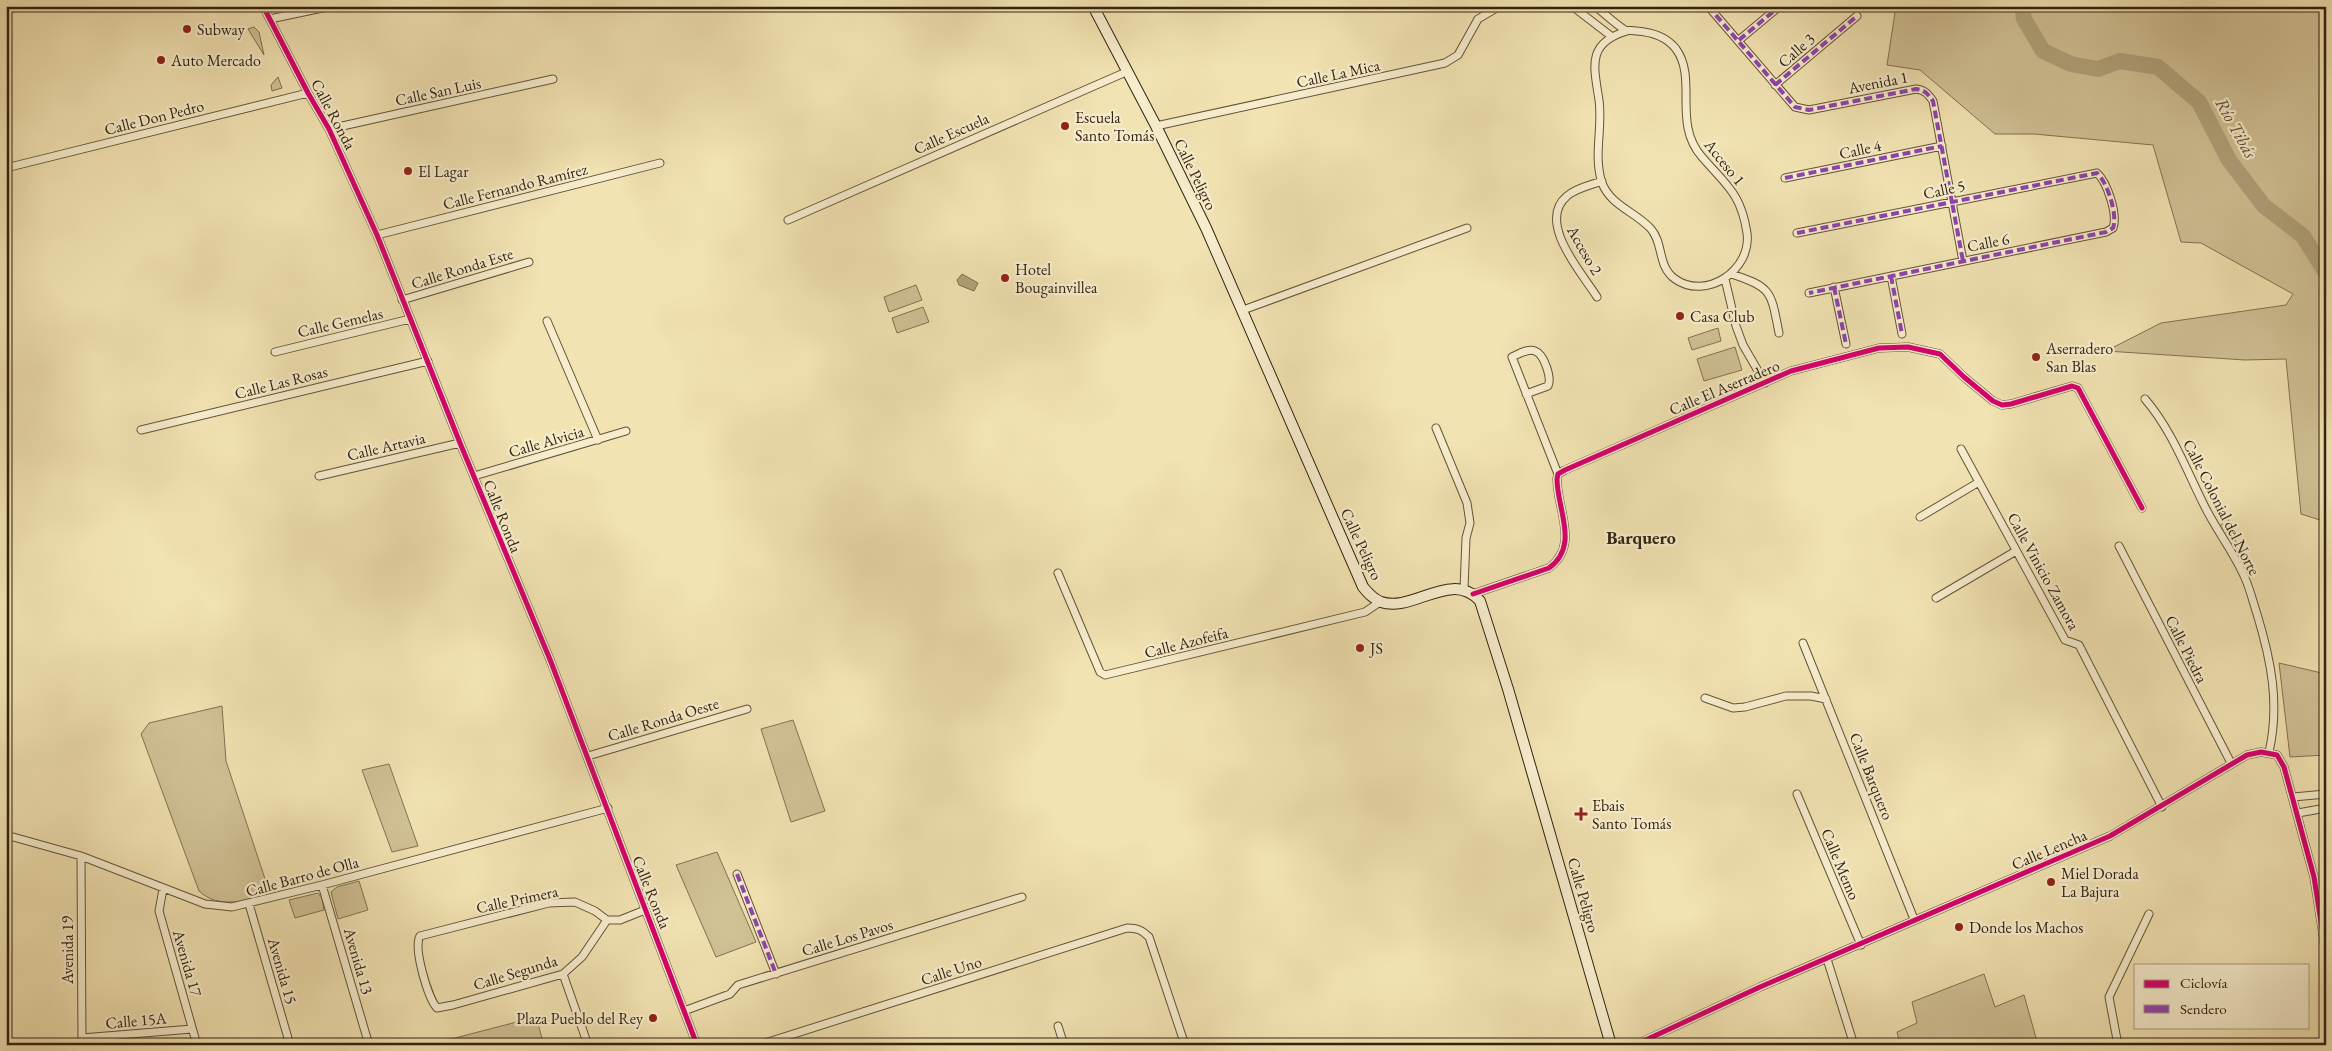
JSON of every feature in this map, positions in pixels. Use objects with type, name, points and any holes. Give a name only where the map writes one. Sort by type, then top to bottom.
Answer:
[{"type":"main road","name":"Calle Peligro","points":[[1093,6],[1156,126],[1206,228],[1357,574],[1368,592],[1380,602],[1400,602],[1442,590],[1469,592],[1480,600],[1489,624],[1611,1045]]},
{"type":"street","name":"Calle Ronda","points":[[263,6],[308,94],[329,129],[376,235],[460,443],[552,662],[697,1045]]},
{"type":"street","points":[[270,18],[332,6]]},
{"type":"street","name":"Calle La Mica","points":[[1156,126],[1445,63],[1458,54],[1478,19],[1500,6]]},
{"type":"street","points":[[1572,6],[1611,36]]},
{"type":"street","points":[[1596,6],[1626,31]]},
{"type":"street","name":"Avenida 1","points":[[1708,6],[1739,40],[1794,107],[1809,110],[1916,89],[1924,90],[1933,101],[1963,261]]},
{"type":"street","points":[[1739,40],[1780,6]]},
{"type":"street","name":"Calle 3","points":[[1776,85],[1857,16]]},
{"type":"street","name":"Acceso 1","points":[[1626,31],[1647,31],[1659,35],[1676,49],[1682,60],[1685,75],[1685,116],[1691,140],[1699,154],[1729,185],[1742,213],[1747,234],[1744,257],[1725,279],[1716,283],[1696,286],[1684,284],[1675,279],[1662,264],[1654,234],[1643,222],[1617,203],[1608,193],[1602,181],[1597,164],[1600,106],[1594,69],[1600,47],[1611,36],[1626,31]]},
{"type":"street","name":"Calle Escuela","points":[[788,220],[1126,72]]},
{"type":"street","name":"Calle San Luis","points":[[329,129],[553,79]]},
{"type":"street","name":"Calle Don Pedro","points":[[6,168],[308,94]]},
{"type":"street","name":"Calle 4","points":[[1785,178],[1942,146]]},
{"type":"street","name":"Calle Fernando Ramírez","points":[[376,235],[660,163]]},
{"type":"street","name":"Calle 5","points":[[1797,234],[2097,173]]},
{"type":"street","name":"Calle 6","points":[[1809,293],[2110,230],[2114,224],[2111,203],[2106,184],[2097,173]]},
{"type":"street","name":"Acceso 2","points":[[1597,297],[1561,240],[1556,225],[1556,216],[1558,208],[1567,195],[1602,181]]},
{"type":"street","points":[[1242,310],[1467,228]]},
{"type":"street","name":"Calle Ronda Este","points":[[402,300],[529,262]]},
{"type":"street","points":[[1731,274],[1762,285],[1768,291],[1772,298],[1779,333]]},
{"type":"street","points":[[1891,276],[1902,334]]},
{"type":"street","points":[[1725,279],[1736,326],[1743,345],[1764,383]]},
{"type":"street","points":[[1834,288],[1846,344]]},
{"type":"street","name":"Calle Gemelas","points":[[275,352],[410,319]]},
{"type":"street","points":[[546,321],[598,440]]},
{"type":"street","name":"Calle El Aserradero","points":[[1558,474],[1791,371],[1879,348],[1908,348],[1940,354],[1992,401],[2002,405],[2012,404],[2075,386],[2081,390],[2142,508]]},
{"type":"street","points":[[1436,428],[1467,503],[1470,523],[1466,538],[1469,592],[1549,568],[1558,561],[1566,540],[1564,514],[1557,486],[1558,474],[1526,394],[1512,357],[1532,350],[1538,352],[1542,357],[1550,383],[1548,386],[1526,394]]},
{"type":"street","name":"Calle Las Rosas","points":[[141,430],[428,361]]},
{"type":"street","name":"Calle Colonial del Norte","points":[[2145,399],[2155,410],[2208,513],[2245,577],[2264,638],[2272,676],[2275,699],[2274,728],[2269,752]]},
{"type":"street","name":"Calle Alvicia","points":[[474,476],[626,430]]},
{"type":"street","name":"Calle Artavia","points":[[319,476],[460,443]]},
{"type":"street","name":"Calle Vinicio Zamora","points":[[1960,449],[2064,640],[2079,645],[2162,807]]},
{"type":"street","points":[[1920,517],[1978,482]]},
{"type":"street","name":"Calle Piedra","points":[[2119,546],[2230,764]]},
{"type":"street","points":[[1936,598],[2016,551]]},
{"type":"street","name":"Calle Azofeifa","points":[[1058,573],[1100,672],[1105,675],[1365,612],[1380,602]]},
{"type":"street","name":"Calle Barquero","points":[[1804,643],[1914,919]]},
{"type":"street","points":[[1705,698],[1733,708],[1745,707],[1770,699],[1792,695],[1826,699]]},
{"type":"street","name":"Calle Ronda Oeste","points":[[588,756],[747,709]]},
{"type":"street","points":[[2269,752],[2277,755],[2284,767],[2298,813],[2314,877],[2326,954]]},
{"type":"street","name":"Calle Lencha","points":[[1635,1045],[1760,987],[1861,945],[1914,919],[2110,836],[2162,807],[2247,755],[2269,752]]},
{"type":"street","name":"Calle Memo","points":[[1797,794],[1861,945]]},
{"type":"street","points":[[2293,797],[2326,794]]},
{"type":"street","name":"Calle Barro de Olla","points":[[6,835],[80,856],[212,906],[232,907],[322,885],[608,808]]},
{"type":"street","points":[[2298,813],[2326,808]]},
{"type":"street","name":"Avenida 19","points":[[80,856],[82,1041]]},
{"type":"street","points":[[737,874],[776,974]]},
{"type":"street","name":"Avenida 13","points":[[322,885],[370,1045]]},
{"type":"street","name":"Avenida 17","points":[[163,889],[159,911],[197,1045]]},
{"type":"street","name":"Calle Los Pavos","points":[[684,1011],[730,994],[738,985],[1022,897]]},
{"type":"street","name":"Calle Primera","points":[[437,1008],[430,1000],[417,946],[420,936],[549,903],[575,902],[595,911],[607,920]]},
{"type":"street","name":"Avenida 15","points":[[249,904],[290,1045]]},
{"type":"street","points":[[607,920],[620,920],[646,910]]},
{"type":"street","points":[[2118,1045],[2109,997],[2149,914]]},
{"type":"street","name":"Calle Segunda","points":[[437,1008],[563,974],[582,957],[607,920]]},
{"type":"street","name":"Calle Uno","points":[[760,1045],[1127,928],[1144,931],[1149,937],[1185,1045]]},
{"type":"street","points":[[1827,958],[1854,1045]]},
{"type":"street","points":[[563,974],[588,1045]]},
{"type":"street","points":[[1058,1026],[1064,1045]]},
{"type":"street","name":"Calle 15A","points":[[82,1041],[192,1029]]},
{"type":"shaded area","points":[[1896,6],[2326,6],[2326,522],[2301,514],[2286,359],[2245,360],[2106,351],[2161,323],[2286,305],[2293,294],[2201,243],[2181,242],[2153,145],[2034,134],[1995,134],[1920,70],[1887,65]]},
{"type":"shaded area","points":[[254,27],[259,32],[264,55],[248,29]]},
{"type":"shaded area","points":[[278,77],[282,88],[272,91],[271,85]]},
{"type":"shaded area","points":[[962,274],[978,283],[974,291],[959,285],[957,280]]},
{"type":"shaded area","points":[[916,285],[922,300],[889,312],[884,297]]},
{"type":"shaded area","points":[[923,307],[929,322],[897,333],[892,318]]},
{"type":"shaded area","points":[[1718,328],[1721,341],[1692,350],[1688,338]]},
{"type":"shaded area","points":[[1735,347],[1742,370],[1704,381],[1697,359]]},
{"type":"shaded area","points":[[2228,518],[2242,561],[2238,562],[2219,527]]},
{"type":"shaded area","points":[[2279,663],[2326,674],[2326,755],[2290,757]]},
{"type":"shaded area","points":[[222,706],[226,761],[270,894],[233,902],[215,900],[199,891],[141,734],[149,723]]},
{"type":"shaded area","points":[[793,720],[825,811],[791,822],[761,729]]},
{"type":"shaded area","points":[[389,764],[418,846],[392,852],[362,770]]},
{"type":"shaded area","points":[[717,852],[756,942],[716,957],[676,865]]},
{"type":"shaded area","points":[[359,881],[368,910],[338,919],[331,892],[337,887]]},
{"type":"shaded area","points":[[318,893],[322,898],[324,910],[295,918],[289,900]]},
{"type":"shaded area","points":[[1984,974],[1995,1007],[2024,995],[2038,1045],[1900,1045],[1897,1032],[1917,1023],[1912,1002]]},
{"type":"shaded area","points":[[536,1017],[544,1045],[428,1045]]},
{"type":"waterway","name":"Río Tibás","points":[[2022,6],[2024,19],[2043,51],[2071,64],[2098,69],[2120,61],[2158,67],[2199,102],[2229,160],[2264,206],[2303,236],[2326,273]]},
{"type":"marked path","points":[[1708,6],[1795,107],[1809,110],[1916,89],[1928,94],[1933,101],[1963,261]]},
{"type":"marked path","points":[[1739,40],[1780,6]]},
{"type":"marked path","points":[[1775,85],[1857,16]]},
{"type":"marked path","points":[[1785,178],[1942,146]]},
{"type":"marked path","points":[[1797,233],[2097,173],[2104,183],[2113,207],[2113,228],[2106,232],[1809,293]]},
{"type":"marked path","points":[[1891,276],[1902,334]]},
{"type":"marked path","points":[[1834,287],[1846,344]]},
{"type":"marked path","points":[[737,874],[776,974]]},
{"type":"cycle path","points":[[263,6],[329,129],[377,235],[460,443],[551,662],[697,1045]]},
{"type":"cycle path","points":[[1473,594],[1549,568],[1558,559],[1563,549],[1565,538],[1565,526],[1558,491],[1558,474],[1791,371],[1879,348],[1908,347],[1940,354],[1993,401],[2002,405],[2072,386],[2078,388],[2142,508]]},
{"type":"cycle path","points":[[1635,1045],[1760,987],[2110,836],[2247,755],[2261,752],[2277,755],[2284,767],[2314,877],[2326,954]]},
{"type":"place","name":"Subway","points":[[187,29]]},
{"type":"place","name":"Auto Mercado","points":[[161,60]]},
{"type":"place","name":"Escuela Santo Tomás","points":[[1065,126]]},
{"type":"place","name":"El Lagar","points":[[408,171]]},
{"type":"place","name":"Hotel Bougainvillea","points":[[1005,278]]},
{"type":"place","name":"Casa Club","points":[[1680,316]]},
{"type":"place","name":"Aserradero San Blas","points":[[2036,357]]},
{"type":"place","name":"JS","points":[[1360,648]]},
{"type":"place","name":"Ebais Santo Tomás","points":[[1581,814]]},
{"type":"place","name":"Miel Dorada La Bajura","points":[[2051,882]]},
{"type":"place","name":"Donde los Machos","points":[[1959,927]]},
{"type":"place","name":"Plaza Pueblo del Rey","points":[[653,1018]]},
{"type":"district","name":"Barquero","points":[[1641,538]]}]
